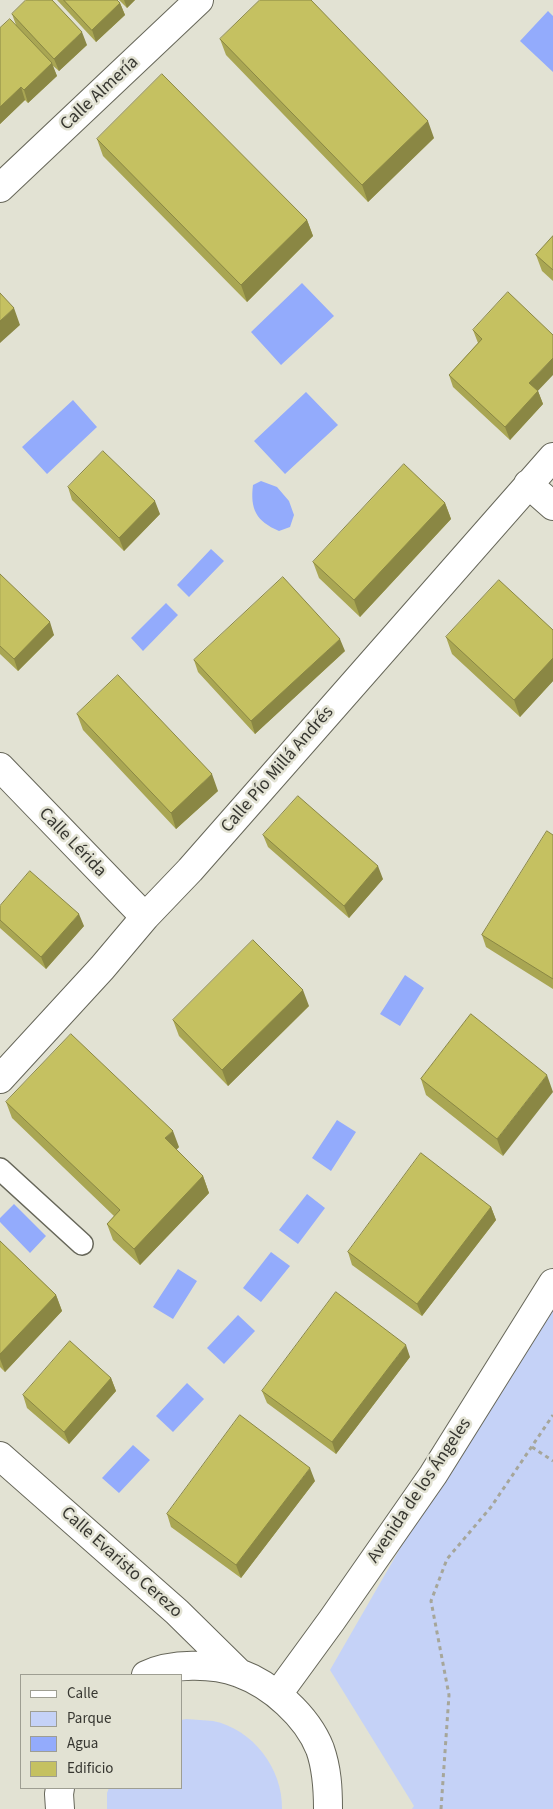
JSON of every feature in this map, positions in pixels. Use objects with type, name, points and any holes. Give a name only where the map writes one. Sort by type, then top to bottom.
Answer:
[{"type":"street","name":"Calle Almería","points":[[0,188],[199,0]]},
{"type":"street","name":"Calle Pío Millá Andrés","points":[[0,1079],[102,968],[145,917],[190,870],[553,457]]},
{"type":"street","points":[[528,484],[553,506]]},
{"type":"street","name":"Calle Lérida","points":[[0,767],[145,917]]},
{"type":"street","name":"Avenida de los Ángeles","points":[[278,1694],[433,1475],[553,1283]]},
{"type":"street","name":"Calle Evaristo Cerezo","points":[[0,1456],[176,1612],[239,1673]]},
{"type":"street","points":[[148,1674],[157,1670],[198,1665],[239,1673],[278,1694],[302,1718],[320,1748],[328,1781],[328,1809]]},
{"type":"street","points":[[328,1781],[347,1809]]},
{"type":"street","points":[[60,1789],[60,1809]]},
{"type":"lane","points":[[0,1169],[82,1244]]},
{"type":"path","points":[[441,1809],[448,1695],[431,1601],[447,1559],[491,1507],[553,1414]]},
{"type":"path","points":[[532,1447],[553,1462]]},
{"type":"green space","points":[[553,1283],[553,1809],[412,1809],[414,1806],[330,1670]]},
{"type":"green space","points":[[182,1720],[213,1721],[227,1725],[241,1732],[253,1742],[271,1766],[281,1794],[282,1809],[107,1809],[109,1789],[182,1789]]},
{"type":"water","points":[[548,11],[553,16],[553,72],[520,41]]},
{"type":"water","points":[[302,283],[334,316],[281,365],[251,332]]},
{"type":"water","points":[[306,392],[338,425],[285,474],[254,441]]},
{"type":"water","points":[[73,400],[97,427],[47,474],[22,447]]},
{"type":"water","points":[[261,481],[277,487],[289,501],[294,515],[290,527],[279,531],[265,523],[256,513],[252,493],[253,485]]},
{"type":"water","points":[[211,549],[224,561],[189,597],[177,585]]},
{"type":"water","points":[[166,603],[178,615],[143,651],[131,638]]},
{"type":"water","points":[[405,975],[424,988],[400,1026],[380,1014]]},
{"type":"water","points":[[337,1120],[356,1132],[331,1171],[312,1158]]},
{"type":"water","points":[[307,1194],[325,1208],[298,1244],[279,1230]]},
{"type":"water","points":[[14,1204],[46,1236],[30,1253],[0,1222],[0,1218]]},
{"type":"water","points":[[271,1252],[290,1266],[261,1302],[243,1288]]},
{"type":"water","points":[[178,1269],[197,1281],[173,1319],[153,1307]]},
{"type":"water","points":[[238,1315],[255,1331],[224,1364],[207,1348]]},
{"type":"water","points":[[187,1383],[204,1399],[173,1432],[156,1416]]},
{"type":"water","points":[[133,1445],[150,1460],[119,1493],[102,1478]]},
{"type":"building","points":[[26,0],[52,0],[82,32],[54,59],[12,14]]},
{"type":"building","points":[[64,0],[117,0],[120,3],[92,30]]},
{"type":"building","points":[[260,0],[311,0],[428,121],[362,185],[220,39]]},
{"type":"building","points":[[10,19],[52,63],[24,90],[21,87],[0,107],[0,28]]},
{"type":"building","points":[[162,74],[307,220],[241,285],[97,139]]},
{"type":"building","points":[[553,236],[553,270],[536,255]]},
{"type":"building","points":[[508,292],[553,335],[553,358],[529,383],[538,391],[505,427],[449,375],[482,339],[473,330]]},
{"type":"building","points":[[0,293],[14,308],[0,321]]},
{"type":"building","points":[[103,451],[155,501],[119,538],[68,487]]},
{"type":"building","points":[[404,464],[445,503],[354,600],[313,562]]},
{"type":"building","points":[[0,574],[50,622],[14,659],[0,646]]},
{"type":"building","points":[[283,577],[340,639],[251,721],[194,660]]},
{"type":"building","points":[[499,580],[553,630],[553,658],[514,700],[446,637]]},
{"type":"building","points":[[118,675],[212,774],[171,813],[77,714]]},
{"type":"building","points":[[298,796],[378,866],[344,906],[263,835]]},
{"type":"building","points":[[547,831],[553,835],[553,979],[482,935]]},
{"type":"building","points":[[30,871],[79,914],[41,957],[0,920],[0,906]]},
{"type":"building","points":[[253,940],[303,990],[222,1070],[173,1020]]},
{"type":"building","points":[[471,1014],[547,1075],[497,1139],[421,1079]]},
{"type":"building","points":[[71,1034],[173,1131],[165,1138],[203,1176],[134,1249],[107,1224],[120,1210],[6,1102]]},
{"type":"building","points":[[421,1153],[491,1207],[417,1304],[348,1252]]},
{"type":"building","points":[[0,1241],[56,1295],[0,1354]]},
{"type":"building","points":[[336,1292],[406,1345],[332,1442],[262,1391]]},
{"type":"building","points":[[70,1341],[111,1378],[64,1432],[23,1395]]},
{"type":"building","points":[[240,1415],[310,1468],[236,1565],[167,1514]]}]
